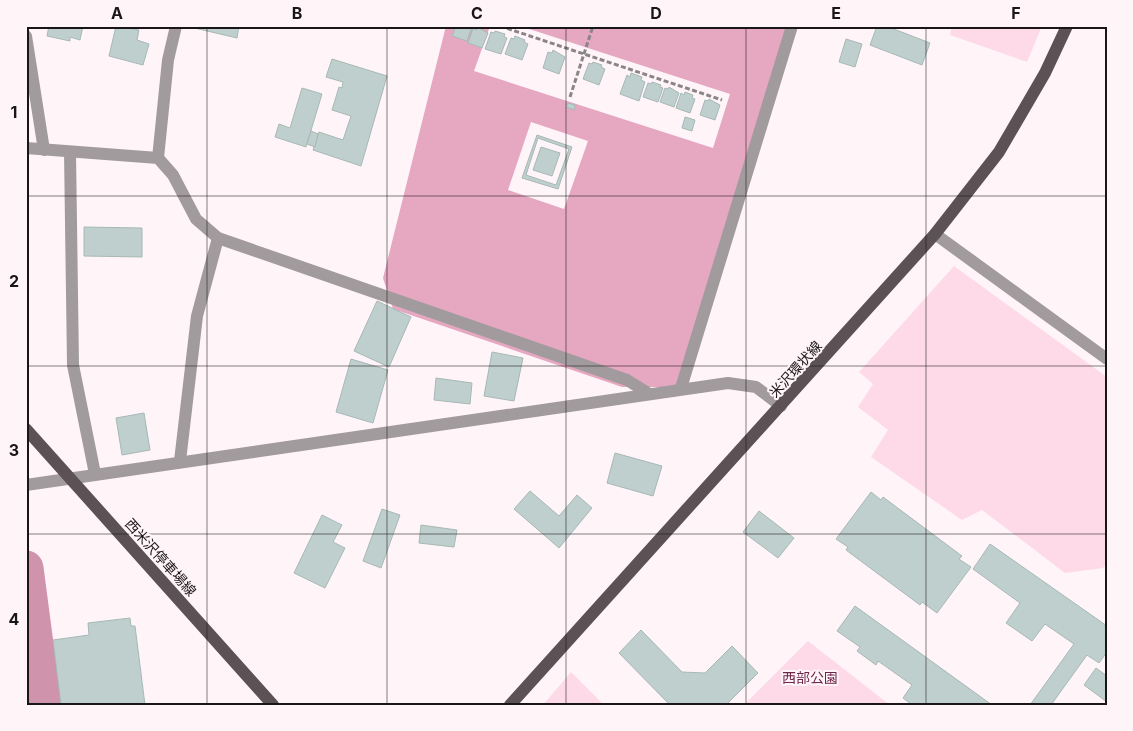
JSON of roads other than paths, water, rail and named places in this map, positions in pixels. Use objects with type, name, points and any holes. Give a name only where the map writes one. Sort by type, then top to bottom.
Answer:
[{"type":"main road","name":"米沢環状線","points":[[510,705],[935,234],[999,152],[1045,73],[1067,26]]},
{"type":"main road","name":"西米沢停車場線","points":[[26,429],[273,705]]},
{"type":"street","points":[[176,26],[168,60],[158,158],[173,176],[196,219],[218,238],[627,380],[648,393]]},
{"type":"street","points":[[681,388],[792,26]]},
{"type":"street","points":[[26,36],[44,150]]},
{"type":"street","points":[[26,148],[158,158]]},
{"type":"street","points":[[70,152],[74,365],[95,474]]},
{"type":"street","points":[[935,234],[1107,359]]},
{"type":"street","points":[[180,461],[197,316],[218,238]]},
{"type":"street","points":[[26,485],[681,388],[728,383],[756,387],[781,406]]},
{"type":"waterway","points":[[26,568],[44,705]]},
{"type":"park label","name":"西部公園","points":[[810,677]]}]
